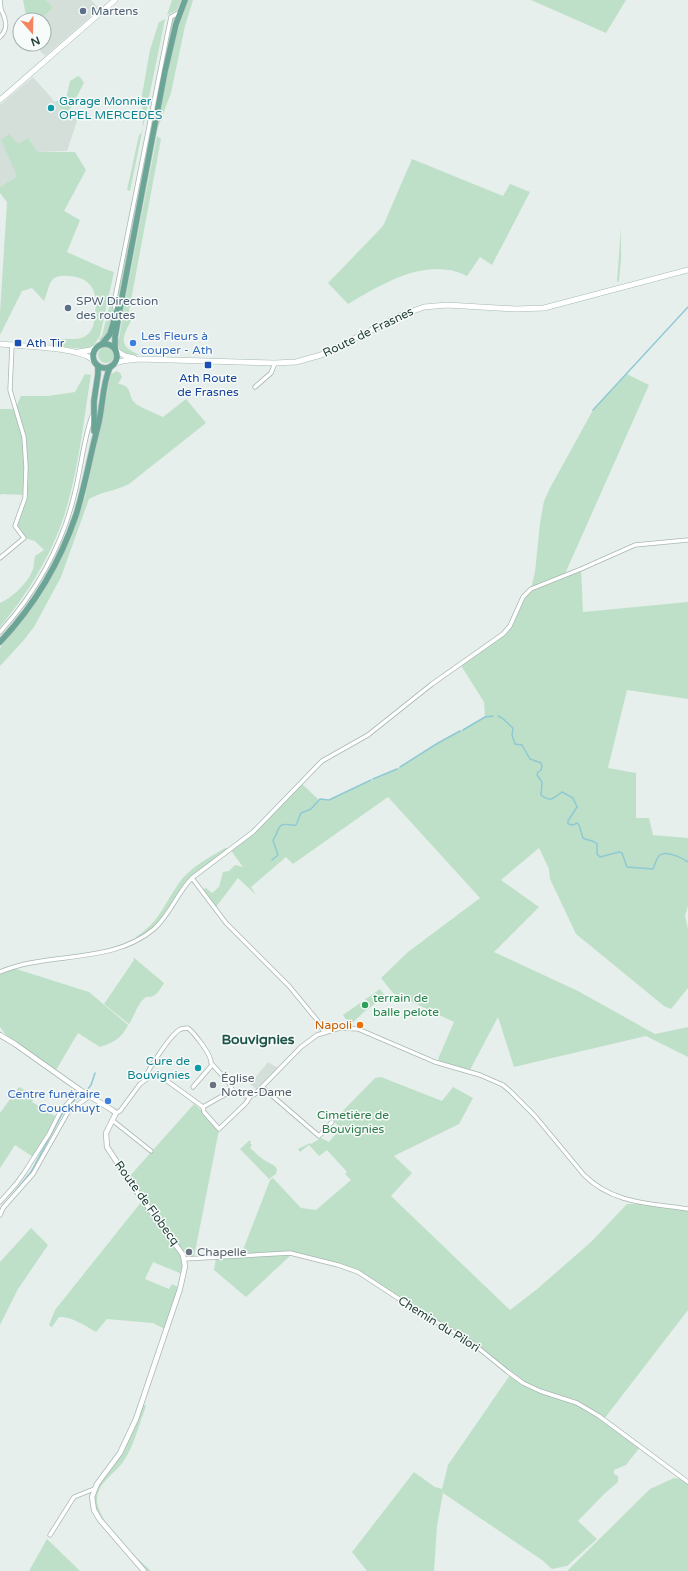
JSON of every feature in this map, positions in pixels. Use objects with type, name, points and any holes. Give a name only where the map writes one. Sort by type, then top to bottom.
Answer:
[{"type":"main road","points":[[0,100],[115,0]]},
{"type":"main road","points":[[0,642],[31,604],[49,574],[63,547],[80,498],[94,435],[98,426],[107,375],[117,358],[115,337],[123,292],[165,71],[185,0]]},
{"type":"main road","name":"Route de Frasnes","points":[[113,365],[122,361],[139,359],[296,362],[321,355],[402,315],[424,307],[447,305],[524,310],[544,308],[688,270]]},
{"type":"main road","points":[[75,352],[91,350],[102,344],[110,334],[123,292]]},
{"type":"main road","points":[[0,344],[75,352],[90,357],[94,360],[98,366],[95,392],[94,435]]},
{"type":"main road","points":[[102,344],[109,344],[116,350]]},
{"type":"main road","points":[[94,360],[93,355],[96,347]]},
{"type":"main road","name":"Route de Frasnes","points":[[116,350],[125,356],[139,359]]},
{"type":"main road","points":[[98,366],[104,368],[113,365]]},
{"type":"street","points":[[0,0],[0,9],[6,28],[4,34],[0,37]]},
{"type":"street","points":[[116,313],[114,304],[168,31],[172,17],[181,11]]},
{"type":"street","points":[[0,558],[24,538],[15,526],[25,498],[26,467],[24,438],[10,390],[12,345]]},
{"type":"street","points":[[255,387],[270,373],[275,362]]},
{"type":"street","points":[[0,632],[21,606],[38,580],[58,543],[71,508],[81,469],[89,424],[94,411]]},
{"type":"street","points":[[0,972],[22,964],[108,952],[143,937],[159,925],[185,885],[192,878],[258,827],[322,761],[368,735],[432,684],[503,634],[510,626],[523,597],[531,589],[581,569],[631,546],[688,540]]},
{"type":"street","points":[[192,878],[226,923],[289,986],[317,1020],[324,1032]]},
{"type":"street","points":[[0,1036],[15,1044],[116,1113],[144,1080],[150,1067],[175,1034],[181,1029],[188,1028],[192,1031],[211,1060],[212,1065],[229,1083],[233,1091],[246,1097],[250,1097]]},
{"type":"street","points":[[144,1080],[151,1076],[163,1078],[203,1107],[204,1112],[219,1129],[301,1048],[314,1038],[324,1032],[340,1028],[358,1030],[435,1062],[480,1074],[495,1081],[510,1091],[530,1111],[584,1174],[599,1188],[608,1193],[626,1199],[688,1209]]},
{"type":"street","points":[[193,1087],[212,1065]]},
{"type":"street","points":[[262,1087],[319,1136],[332,1122]]},
{"type":"street","points":[[203,1107],[233,1091]]},
{"type":"street","points":[[0,1202],[24,1173],[49,1134],[60,1112],[85,1093]]},
{"type":"street","points":[[0,1215],[3,1208],[32,1174],[68,1112],[85,1093]]},
{"type":"street","name":"Route de Flobecq","points":[[50,1535],[74,1497],[94,1488],[120,1453],[136,1419],[180,1289],[185,1266],[181,1250],[132,1185],[107,1147],[106,1133],[116,1113]]},
{"type":"street","points":[[112,1120],[151,1151]]},
{"type":"street","name":"Chemin du Pilori","points":[[184,1260],[290,1252],[358,1272],[419,1312],[471,1342],[523,1383],[540,1391],[577,1403],[594,1413],[688,1482]]},
{"type":"street","points":[[94,1488],[92,1502],[96,1514],[144,1571]]},
{"type":"shaded area","points":[[46,0],[91,0],[99,9],[52,50],[52,12],[49,12],[53,8]]},
{"type":"shaded area","points":[[41,52],[50,52],[45,56]]},
{"type":"shaded area","points":[[33,77],[64,112],[70,109],[80,112],[67,151],[38,152],[28,138],[17,176],[0,187],[0,105]]},
{"type":"shaded area","points":[[268,1062],[278,1068],[256,1089],[250,1084]]},
{"type":"green space","points":[[23,0],[46,0],[53,8],[49,12],[25,12]]},
{"type":"green space","points":[[172,0],[181,0],[177,10],[167,15]]},
{"type":"green space","points":[[188,0],[193,0],[185,26],[171,93],[157,130],[177,31]]},
{"type":"green space","points":[[531,0],[626,0],[606,33]]},
{"type":"green space","points":[[176,15],[167,52],[120,295],[116,308],[115,303],[173,17]]},
{"type":"green space","points":[[165,19],[143,128],[142,95],[150,50],[159,22]]},
{"type":"green space","points":[[78,76],[84,83],[70,109],[64,112],[55,102],[59,100],[62,104],[66,99],[70,81]]},
{"type":"green space","points":[[142,132],[130,191],[127,190],[139,135]]},
{"type":"green space","points":[[9,134],[18,144],[28,138],[38,152],[75,152],[86,170],[64,211],[80,220],[67,252],[114,272],[100,336],[90,348],[51,346],[52,342],[56,340],[85,337],[93,327],[96,305],[94,292],[88,283],[83,279],[76,277],[58,276],[54,278],[51,281],[44,301],[32,288],[22,291],[0,335],[7,202],[0,193],[0,187],[17,176],[1,140]]},
{"type":"green space","points":[[157,136],[161,139],[129,311],[127,314],[133,317],[124,335],[127,348],[140,355],[127,355],[120,351],[117,339],[119,339]]},
{"type":"green space","points":[[412,159],[503,196],[510,184],[530,192],[492,265],[480,257],[467,276],[452,271],[436,269],[405,275],[376,288],[348,304],[328,283],[383,226]]},
{"type":"green space","points":[[621,228],[621,259],[619,281],[617,282]]},
{"type":"green space","points":[[112,298],[114,300],[114,316],[105,340],[100,341],[99,339],[102,336]]},
{"type":"green space","points":[[106,347],[113,352],[114,355],[109,362],[106,363],[99,358],[98,355],[103,348]]},
{"type":"green space","points":[[117,371],[122,377],[118,384],[128,388],[134,402],[140,406],[163,417],[186,399],[206,423],[129,484],[89,499],[61,577],[34,627],[0,666],[0,648],[30,611],[45,589],[71,538],[85,497],[111,374]]},
{"type":"green space","points":[[85,374],[91,375],[82,437],[69,499],[58,534],[42,567],[22,598],[0,627],[0,603],[15,593],[24,584],[33,569],[35,556],[44,550],[35,541],[24,538],[15,526],[25,495],[1,494],[0,496],[0,409],[15,409],[21,396],[48,396],[75,392]]},
{"type":"green space","points":[[627,374],[649,385],[564,576],[581,569],[583,612],[688,602],[688,699],[627,690],[608,768],[636,773],[636,818],[649,818],[653,835],[688,838],[688,906],[685,916],[688,929],[688,988],[671,1009],[664,1006],[576,934],[550,879],[549,869],[539,848],[501,880],[539,907],[494,952],[578,991],[655,1034],[688,1027],[688,1057],[646,1036],[514,1067],[498,1017],[470,1070],[440,1062],[438,1059],[454,1022],[393,993],[381,978],[408,952],[480,898],[388,797],[293,864],[286,857],[251,887],[256,895],[238,878],[216,907],[202,890],[206,888],[212,893],[219,887],[223,872],[229,871],[235,865],[243,867],[230,849],[246,837],[301,783],[319,800],[329,800],[397,769],[438,743],[485,717],[484,702],[460,664],[506,632],[523,597],[531,589],[535,572],[540,523],[544,501],[593,410]]},
{"type":"green space","points":[[225,848],[229,849],[191,876],[185,882],[162,919],[147,933],[137,939],[136,937],[157,917],[186,874]]},
{"type":"green space","points":[[133,957],[164,983],[155,995],[146,997],[143,1000],[138,1006],[129,1024],[104,1004],[134,960]]},
{"type":"green space","points":[[13,968],[89,992],[128,1025],[123,1034],[117,1039],[100,1047],[78,1033],[56,1070],[6,1035],[0,1027],[0,974]]},
{"type":"green space","name":"terrain de balle pelote","points":[[380,989],[385,996],[365,1011],[350,1025],[343,1015]]},
{"type":"green space","name":"Cimetière de Bouvignies","points":[[381,1077],[442,1101],[453,1087],[473,1098],[459,1124],[394,1156],[412,1173],[391,1196],[510,1310],[536,1290],[591,1242],[627,1204],[656,1204],[688,1209],[688,1310],[604,1419],[584,1407],[523,1383],[477,1346],[447,1329],[362,1274],[294,1253],[241,1255],[270,1180],[273,1178],[301,1208],[316,1210],[351,1180],[345,1174],[347,1172],[327,1150],[319,1156],[309,1145],[300,1152],[298,1149],[321,1138],[329,1142],[341,1128],[333,1121],[375,1078]]},
{"type":"green space","points":[[19,1087],[35,1096],[32,1102],[56,1117],[50,1131],[33,1157],[15,1145],[0,1168],[0,1113]]},
{"type":"green space","points":[[194,1104],[219,1130],[194,1257],[192,1257],[184,1252],[129,1177]]},
{"type":"green space","points":[[250,1140],[252,1145],[250,1148],[277,1169],[276,1174],[269,1179],[240,1149]]},
{"type":"green space","points":[[142,1201],[181,1255],[183,1266],[182,1274],[153,1262],[145,1279],[169,1289],[172,1284],[178,1287],[165,1329],[153,1323],[107,1319],[96,1332],[78,1322],[64,1317],[59,1317],[52,1327],[49,1325],[55,1310]]},
{"type":"green space","points":[[31,1228],[48,1245],[18,1289],[0,1325],[0,1262]]},
{"type":"green space","points":[[292,1254],[246,1297],[214,1270],[216,1258]]},
{"type":"green space","points":[[510,1375],[528,1385],[566,1399],[584,1408],[606,1421],[640,1447],[626,1465],[614,1470],[614,1474],[618,1476],[618,1482],[578,1521],[597,1539],[567,1566],[552,1569],[542,1560],[443,1493],[437,1526],[434,1571],[367,1571],[352,1552],[414,1472],[435,1487],[442,1489],[448,1465]]},
{"type":"green space","points":[[143,1404],[146,1406],[127,1456],[120,1466],[102,1484],[98,1493],[97,1503],[101,1513],[115,1535],[98,1514],[94,1500],[98,1486],[123,1451],[134,1430]]},
{"type":"green space","points":[[674,1478],[682,1479],[688,1484],[688,1571],[567,1571],[650,1489]]},
{"type":"green space","points":[[117,1537],[135,1556],[151,1571],[146,1571]]},
{"type":"green space","points":[[47,1539],[80,1571],[29,1571]]},
{"type":"waterway","points":[[593,410],[688,307]]},
{"type":"waterway","points":[[463,730],[485,717],[493,716]]},
{"type":"waterway","points":[[498,716],[513,728],[512,735],[515,744],[522,745],[530,759],[541,763],[541,770],[537,775],[542,782],[541,795],[548,799],[552,799],[562,792],[573,798],[577,807],[568,821],[568,824],[573,825],[577,823],[579,825],[583,838],[597,844],[597,854],[600,857],[619,852],[622,853],[627,867],[653,869],[660,855],[666,853],[688,862]]},
{"type":"waterway","points":[[400,767],[460,731]]},
{"type":"waterway","points":[[373,779],[397,769]]},
{"type":"waterway","points":[[272,860],[278,855],[273,840],[280,826],[285,824],[296,825],[301,813],[311,809],[320,799],[329,800],[371,780]]},
{"type":"waterway","points":[[87,1090],[91,1085],[95,1073]]},
{"type":"waterway","points":[[0,1210],[31,1172],[63,1112],[71,1103],[82,1095]]},
{"type":"place","name":"Martens","points":[[83,11]]},
{"type":"place","name":"Garage Monnier OPEL MERCEDES","points":[[51,108]]},
{"type":"place","name":"SPW Direction des routes","points":[[68,308]]},
{"type":"place","name":"Ath Tir","points":[[18,343]]},
{"type":"place","name":"Les Fleurs à couper - Ath","points":[[133,343]]},
{"type":"place","name":"Ath Route de Frasnes","points":[[208,365]]},
{"type":"place","name":"terrain de balle pelote","points":[[365,1005]]},
{"type":"place","name":"Napoli","points":[[360,1025]]},
{"type":"place","name":"Cure de Bouvignies","points":[[198,1068]]},
{"type":"place","name":"Église Notre-Dame","points":[[213,1085]]},
{"type":"place","name":"Centre funéraire Couckhuyt","points":[[108,1101]]},
{"type":"place","name":"Chapelle","points":[[189,1252]]},
{"type":"district","name":"Bouvignies","points":[[258,1039]]}]
